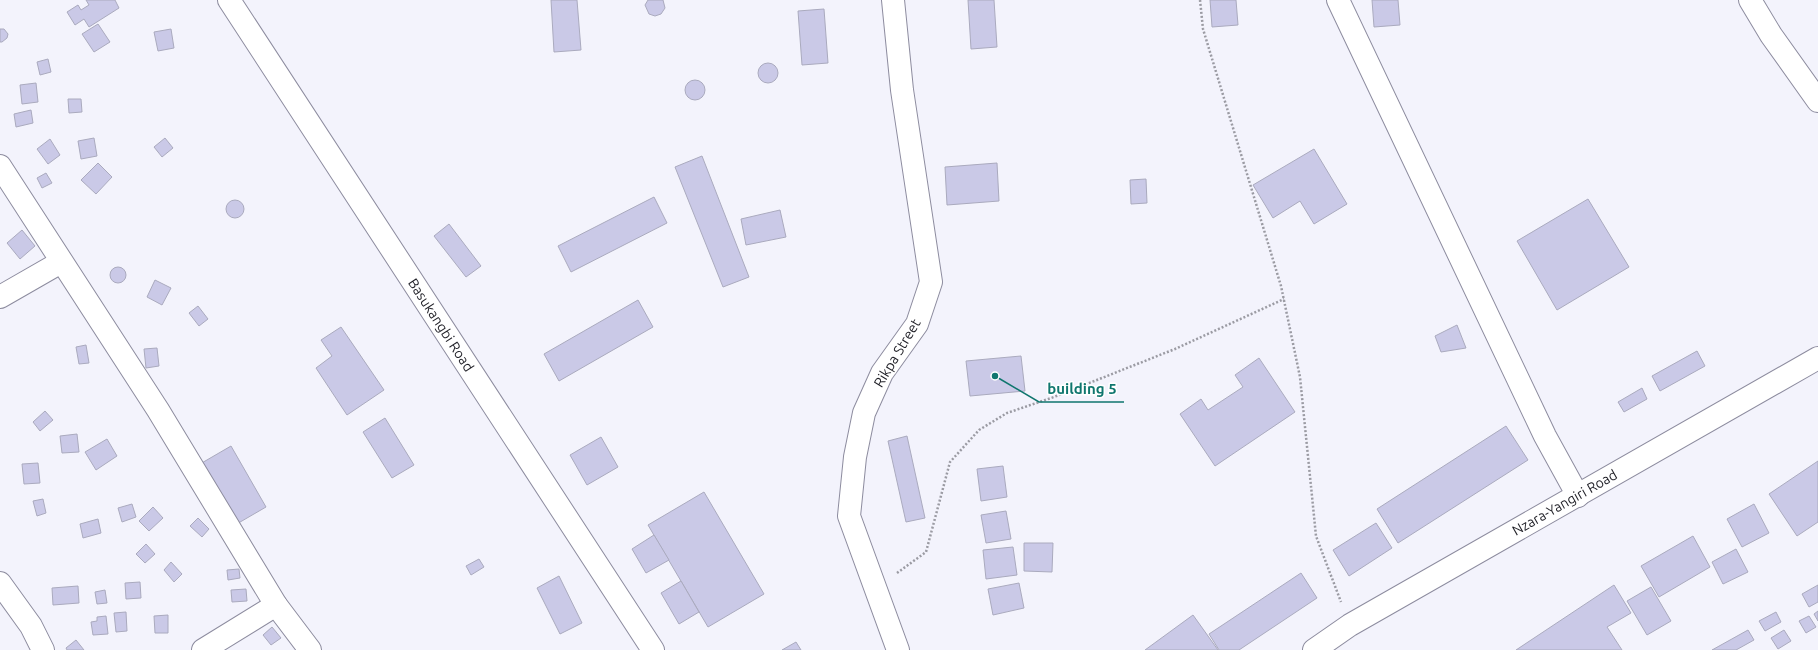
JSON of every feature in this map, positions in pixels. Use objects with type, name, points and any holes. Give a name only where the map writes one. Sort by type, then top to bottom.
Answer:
[{"type":"street","name":"Basukangbi Road","points":[[229,0],[653,650]]},
{"type":"street","name":"Rikpa Street","points":[[893,0],[902,90],[931,282],[917,324],[882,373],[864,413],[854,457],[848,516],[898,650]]},
{"type":"street","points":[[1338,0],[1545,436],[1578,496]]},
{"type":"street","points":[[1750,0],[1771,35],[1818,100]]},
{"type":"street","points":[[0,166],[158,410],[276,605],[310,650]]},
{"type":"street","points":[[0,296],[61,262]]},
{"type":"street","name":"Nzara-Yangiri Road","points":[[1314,650],[1350,625],[1818,358]]},
{"type":"street","points":[[0,583],[31,626],[43,650]]},
{"type":"street","points":[[203,650],[276,605]]},
{"type":"path","points":[[1200,0],[1203,29],[1284,299],[1300,377],[1316,536],[1350,625]]},
{"type":"path","points":[[875,589],[926,552],[950,462],[979,430],[1007,413],[1175,349],[1284,299]]},
{"type":"building","points":[[86,0],[115,0],[119,8],[89,27],[84,19],[75,25],[67,12],[78,5],[81,10],[89,5]]},
{"type":"building","points":[[551,0],[577,0],[581,50],[554,52]]},
{"type":"building","points":[[648,0],[663,0],[665,8],[661,14],[655,16],[649,14],[645,5]]},
{"type":"building","points":[[968,0],[994,0],[997,47],[971,49]]},
{"type":"building","points":[[1210,0],[1236,0],[1238,25],[1212,27]]},
{"type":"building","points":[[1372,0],[1398,0],[1400,25],[1374,27]]},
{"type":"building","points":[[824,9],[828,63],[802,65],[798,11]]},
{"type":"building","points":[[98,24],[110,42],[94,52],[82,34]]},
{"type":"building","points":[[0,29],[4,29],[8,34],[7,38],[2,42],[0,42]]},
{"type":"building","points":[[171,29],[174,48],[158,51],[154,32]]},
{"type":"building","points":[[48,59],[51,72],[40,75],[37,62]]},
{"type":"building","points":[[768,63],[775,66],[778,73],[775,80],[768,83],[761,80],[758,73],[761,66]]},
{"type":"building","points":[[695,80],[702,83],[705,90],[702,97],[695,100],[688,97],[685,90],[688,83]]},
{"type":"building","points":[[36,83],[38,102],[22,104],[20,85]]},
{"type":"building","points":[[68,99],[81,99],[82,112],[69,113]]},
{"type":"building","points":[[31,110],[33,123],[16,127],[14,114]]},
{"type":"building","points":[[94,138],[97,156],[81,159],[78,141]]},
{"type":"building","points":[[165,138],[173,148],[162,157],[154,147]]},
{"type":"building","points":[[50,139],[60,155],[48,164],[37,149]]},
{"type":"building","points":[[1314,149],[1347,204],[1314,224],[1300,201],[1273,218],[1253,185]]},
{"type":"building","points":[[702,156],[749,277],[723,287],[675,167]]},
{"type":"building","points":[[98,163],[112,177],[96,194],[81,180]]},
{"type":"building","points":[[997,163],[999,201],[947,205],[945,167]]},
{"type":"building","points":[[46,173],[52,183],[42,188],[37,178]]},
{"type":"building","points":[[1146,179],[1147,203],[1131,204],[1130,180]]},
{"type":"building","points":[[654,197],[667,223],[571,272],[558,246]]},
{"type":"building","points":[[1588,199],[1629,267],[1557,310],[1517,241]]},
{"type":"building","points":[[235,200],[241,203],[244,209],[241,215],[235,218],[229,215],[226,209],[229,203]]},
{"type":"building","points":[[780,210],[786,237],[746,245],[741,219]]},
{"type":"building","points":[[449,224],[481,266],[466,277],[434,236]]},
{"type":"building","points":[[22,230],[35,246],[20,259],[7,243]]},
{"type":"building","points":[[115,267],[121,267],[126,272],[124,281],[121,283],[115,283],[110,278],[110,272]]},
{"type":"building","points":[[155,280],[171,288],[162,305],[147,297]]},
{"type":"building","points":[[638,300],[653,327],[559,381],[544,354]]},
{"type":"building","points":[[198,306],[208,319],[199,326],[189,313]]},
{"type":"building","points":[[1457,325],[1466,348],[1441,352],[1435,336]]},
{"type":"building","points":[[341,327],[384,390],[347,415],[316,368],[332,356],[321,340]]},
{"type":"building","points":[[86,345],[89,363],[79,364],[76,347]]},
{"type":"building","points":[[157,348],[159,366],[146,368],[144,349]]},
{"type":"building","points":[[1697,351],[1705,366],[1660,391],[1652,376]]},
{"type":"building","points":[[1021,356],[1025,391],[970,396],[966,361]]},
{"type":"building","points":[[1259,358],[1295,412],[1215,466],[1180,414],[1201,399],[1208,410],[1243,387],[1235,375]]},
{"type":"building","points":[[1642,388],[1647,399],[1624,412],[1618,402]]},
{"type":"building","points":[[45,411],[53,420],[40,431],[33,422]]},
{"type":"building","points":[[385,418],[414,465],[392,478],[363,432]]},
{"type":"building","points":[[1506,426],[1528,460],[1398,543],[1377,509]]},
{"type":"building","points":[[77,434],[79,452],[62,453],[60,436]]},
{"type":"building","points":[[907,436],[925,518],[906,522],[888,441]]},
{"type":"building","points":[[601,437],[618,467],[587,485],[570,455]]},
{"type":"building","points":[[107,439],[117,456],[96,470],[85,452]]},
{"type":"building","points":[[231,446],[266,507],[235,525],[200,464]]},
{"type":"building","points":[[1818,461],[1818,522],[1797,536],[1769,494]]},
{"type":"building","points":[[38,463],[40,483],[24,484],[22,464]]},
{"type":"building","points":[[1003,466],[1007,497],[981,501],[977,469]]},
{"type":"building","points":[[704,492],[764,594],[708,627],[648,525]]},
{"type":"building","points":[[43,499],[46,513],[37,516],[33,501]]},
{"type":"building","points":[[132,504],[136,517],[122,522],[118,508]]},
{"type":"building","points":[[1754,504],[1769,533],[1742,547],[1727,519]]},
{"type":"building","points":[[153,507],[163,518],[149,531],[139,521]]},
{"type":"building","points":[[1006,511],[1011,539],[986,543],[981,515]]},
{"type":"building","points":[[198,518],[209,529],[202,537],[190,526]]},
{"type":"building","points":[[98,519],[101,533],[83,538],[80,524]]},
{"type":"building","points":[[1376,523],[1392,548],[1349,576],[1333,550]]},
{"type":"building","points":[[654,535],[669,560],[646,573],[632,549]]},
{"type":"building","points":[[1693,536],[1710,567],[1659,597],[1641,566]]},
{"type":"building","points":[[1024,543],[1053,543],[1052,572],[1024,571]]},
{"type":"building","points":[[146,544],[155,554],[145,563],[136,554]]},
{"type":"building","points":[[1013,547],[1017,575],[986,579],[983,550]]},
{"type":"building","points":[[1736,549],[1748,572],[1723,584],[1712,562]]},
{"type":"building","points":[[479,559],[484,567],[471,575],[466,566]]},
{"type":"building","points":[[171,562],[182,574],[174,582],[164,570]]},
{"type":"building","points":[[239,569],[240,578],[228,580],[227,570]]},
{"type":"building","points":[[1301,573],[1317,598],[1239,650],[1219,650],[1209,634]]},
{"type":"building","points":[[559,576],[582,623],[560,634],[537,588]]},
{"type":"building","points":[[681,581],[699,612],[679,624],[661,593]]},
{"type":"building","points":[[140,582],[141,598],[126,599],[125,583]]},
{"type":"building","points":[[1019,583],[1024,608],[993,615],[988,589]]},
{"type":"building","points":[[1614,585],[1631,613],[1607,627],[1622,650],[1516,650]]},
{"type":"building","points":[[1818,585],[1818,602],[1809,607],[1802,594]]},
{"type":"building","points":[[78,586],[79,603],[53,605],[52,588]]},
{"type":"building","points":[[1651,587],[1671,621],[1647,635],[1627,601]]},
{"type":"building","points":[[246,589],[247,601],[232,602],[231,590]]},
{"type":"building","points":[[105,590],[107,603],[97,604],[95,592]]},
{"type":"building","points":[[1818,611],[1818,621],[1814,614]]},
{"type":"building","points":[[126,612],[127,631],[116,632],[114,613]]},
{"type":"building","points":[[1776,612],[1781,622],[1765,631],[1759,621]]},
{"type":"building","points":[[168,615],[168,633],[155,633],[154,616]]},
{"type":"building","points":[[1193,615],[1218,650],[1145,650]]},
{"type":"building","points":[[106,616],[108,634],[93,635],[91,622],[97,621],[97,617]]},
{"type":"building","points":[[1809,616],[1816,627],[1806,633],[1799,621]]},
{"type":"building","points":[[272,627],[281,638],[271,645],[263,635]]},
{"type":"building","points":[[1748,630],[1754,640],[1736,650],[1712,650]]},
{"type":"building","points":[[1784,630],[1791,641],[1778,649],[1771,638]]},
{"type":"building","points":[[76,640],[84,650],[67,650],[66,648]]},
{"type":"building","points":[[796,642],[801,650],[782,650]]},
{"type":"place","name":"building 5","points":[[995,376]]}]
